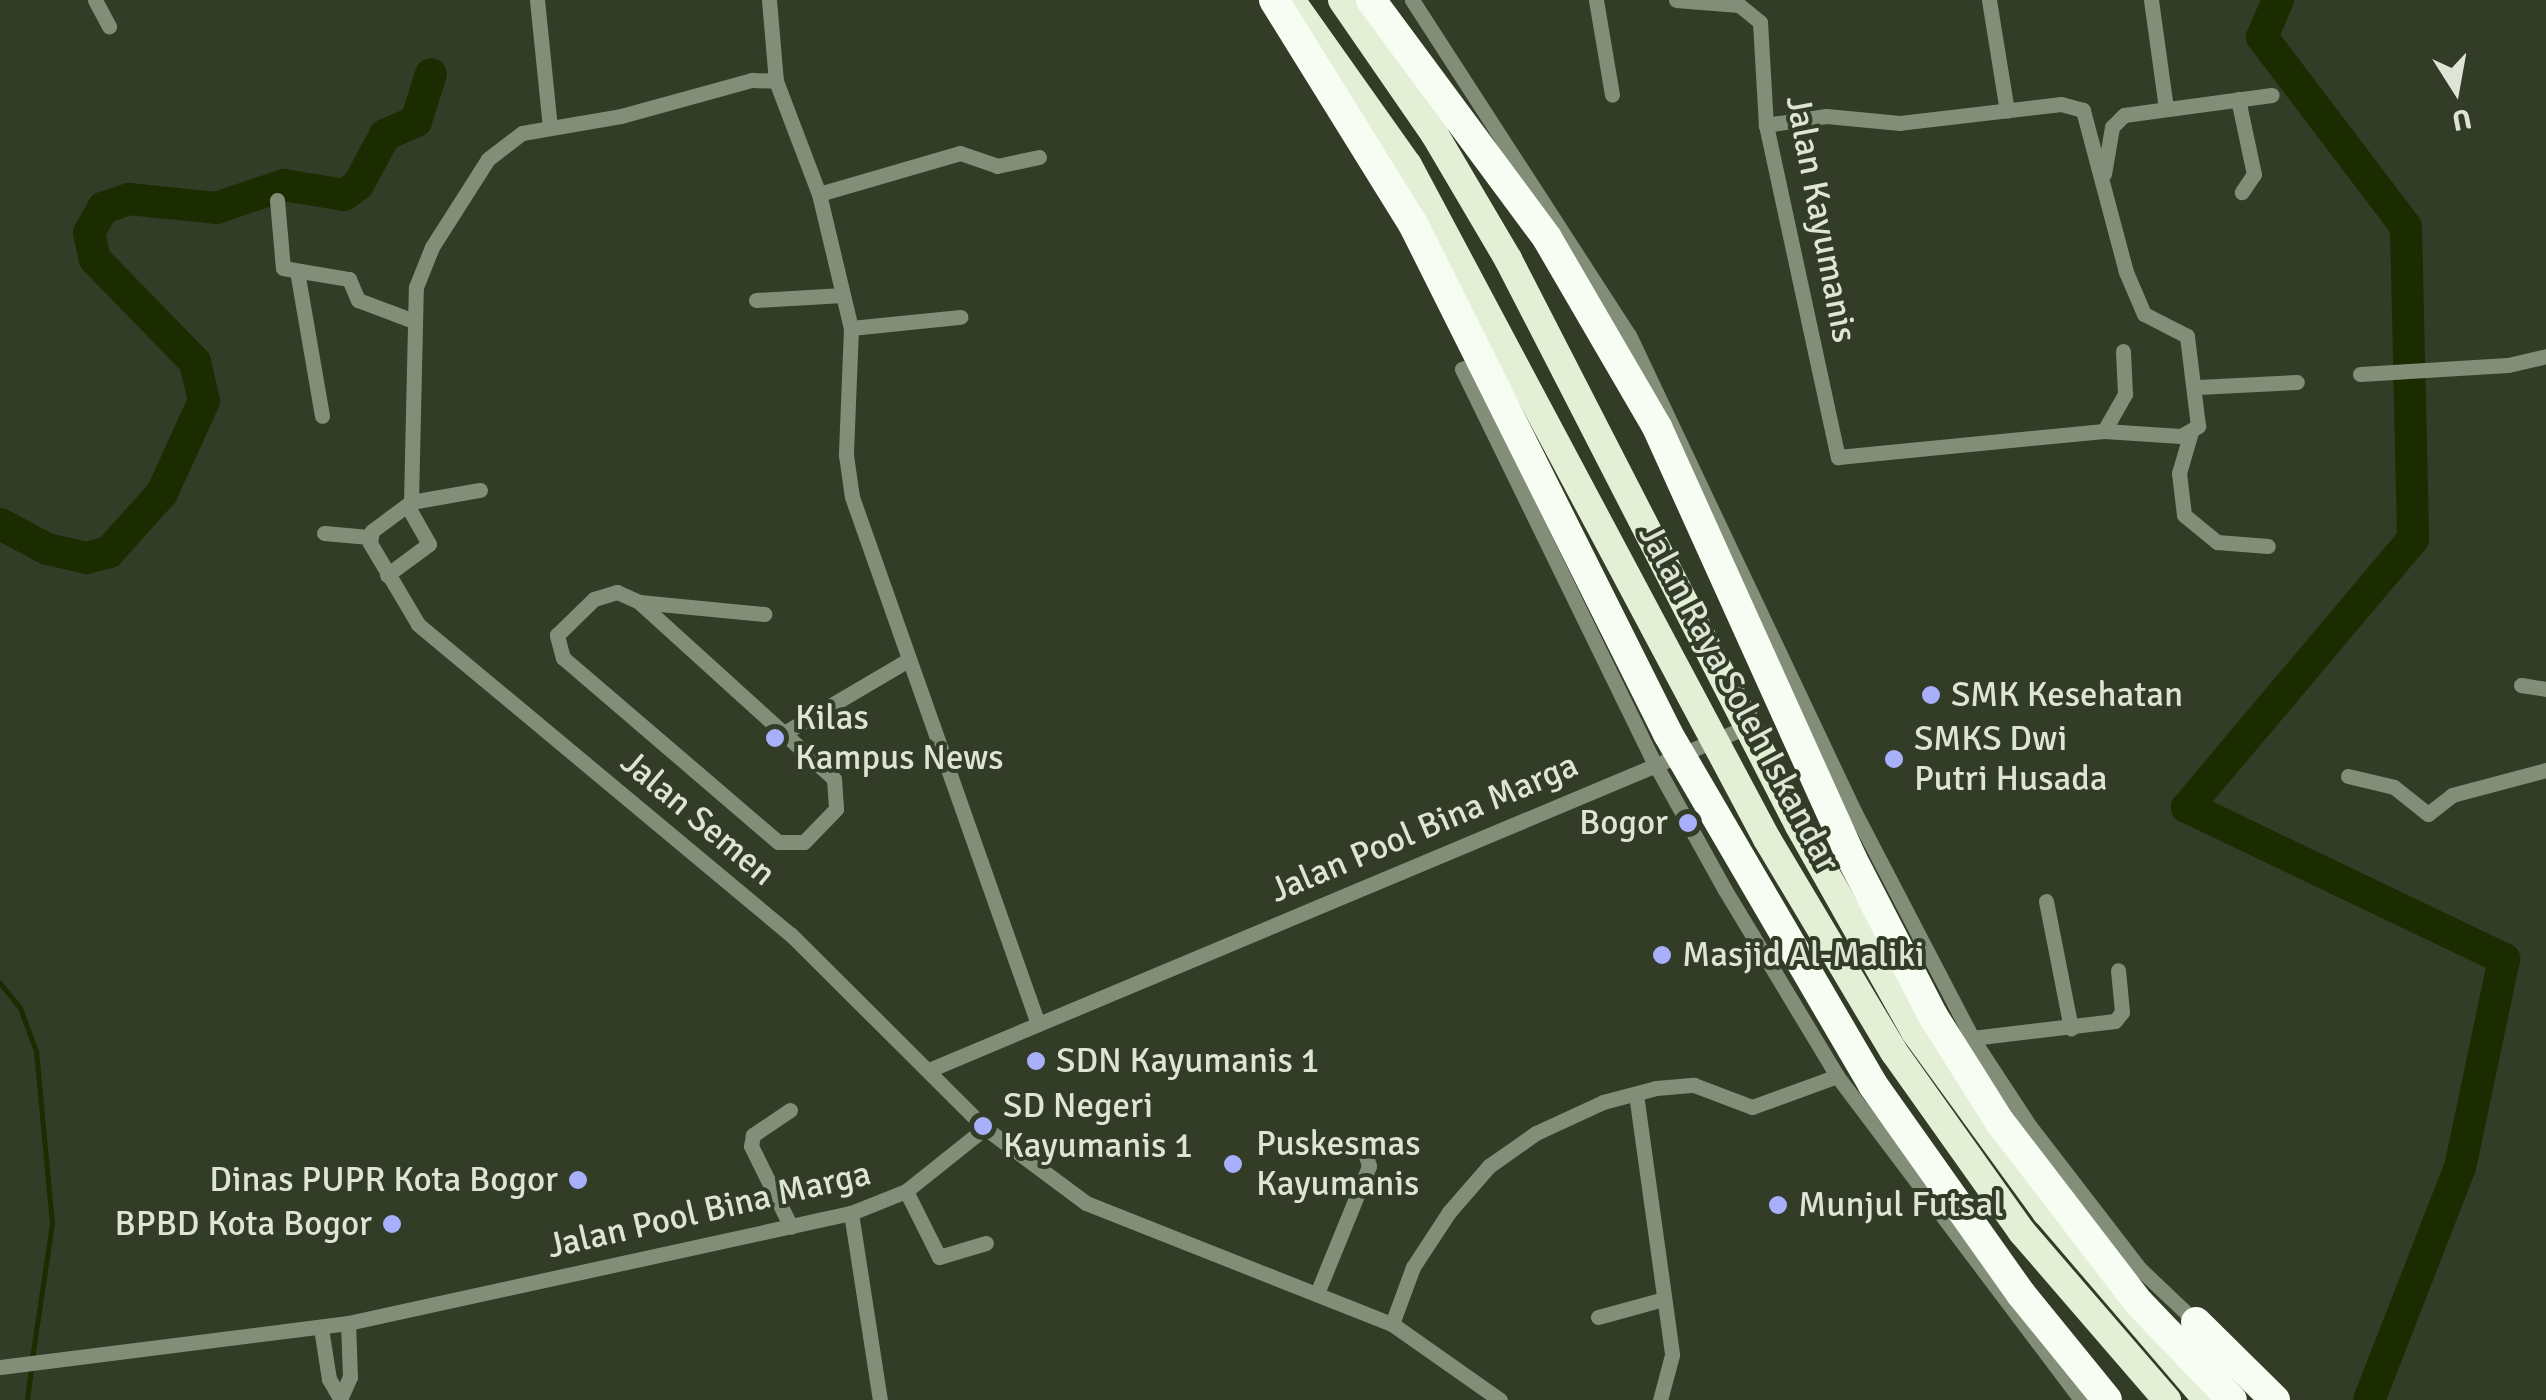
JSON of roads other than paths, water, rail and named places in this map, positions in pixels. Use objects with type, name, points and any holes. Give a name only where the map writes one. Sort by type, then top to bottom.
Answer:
[{"type":"highway","points":[[1274,0],[1413,224],[1668,734],[1873,1085],[2021,1294],[2107,1400]]},
{"type":"highway","name":"Jalan Raya Soleh Iskandar","points":[[1291,0],[1408,165],[1714,740],[1905,1068],[2022,1232],[2167,1400]]},
{"type":"highway","points":[[1356,5],[1546,238],[1656,427],[1852,859],[1933,1016],[2000,1122],[2139,1303],[2232,1400]]},
{"type":"highway","name":"Jalan Raya Soleh Iskandar","points":[[1356,5],[1508,259],[1749,726],[1915,1032],[2046,1212],[2206,1400]]},
{"type":"highway","points":[[2196,1322],[2276,1400]]},
{"type":"street","points":[[96,0],[109,26]]},
{"type":"street","points":[[537,0],[550,127]]},
{"type":"street","points":[[769,0],[776,81],[819,194],[850,328],[848,477],[908,660],[1038,1024]]},
{"type":"street","points":[[1356,5],[1380,0]]},
{"type":"street","points":[[1412,0],[1629,335],[1854,810],[1972,1038],[2029,1125],[2139,1268],[2196,1322]]},
{"type":"street","points":[[1596,0],[1612,95]]},
{"type":"street","name":"Jalan Kayumanis","points":[[1676,0],[1756,12],[1766,125],[1838,457],[2104,431]]},
{"type":"street","points":[[1989,0],[2007,111]]},
{"type":"street","points":[[2150,0],[2166,108]]},
{"type":"street","points":[[388,575],[429,544],[410,504],[414,321],[421,271],[475,176],[511,137],[621,116],[752,80],[776,81]]},
{"type":"street","points":[[2103,176],[2116,120],[2166,108],[2272,95]]},
{"type":"street","points":[[2238,99],[2254,174],[2242,192]]},
{"type":"street","points":[[1766,125],[1826,116],[1900,123],[2061,104],[2083,110],[2126,272],[2144,314],[2187,336],[2198,387],[2198,426],[2190,432],[2104,431],[2125,394],[2122,351]]},
{"type":"street","points":[[819,194],[960,153],[997,166],[1039,157]]},
{"type":"street","points":[[277,200],[280,264],[297,271],[349,279],[358,300],[414,321]]},
{"type":"street","points":[[297,271],[322,416]]},
{"type":"street","points":[[756,300],[843,294]]},
{"type":"street","points":[[850,328],[960,317]]},
{"type":"street","points":[[1511,354],[1462,369],[1654,762],[1837,1076],[2076,1394],[2057,1400]]},
{"type":"street","points":[[2360,374],[2434,365],[2508,365],[2546,356]]},
{"type":"street","points":[[2198,387],[2297,382]]},
{"type":"street","points":[[2190,432],[2179,473],[2184,515],[2217,542],[2268,546]]},
{"type":"street","points":[[324,532],[369,537],[410,504],[480,490]]},
{"type":"street","name":"Jalan Semen","points":[[369,537],[418,624],[791,936],[867,1017],[928,1070]]},
{"type":"street","points":[[617,592],[639,602],[784,733],[834,779],[839,796],[836,808],[794,846],[778,842],[559,652],[557,635],[594,599],[617,592]]},
{"type":"street","points":[[639,602],[764,614]]},
{"type":"street","points":[[784,733],[908,660]]},
{"type":"street","points":[[2522,685],[2546,689]]},
{"type":"street","name":"Jalan Pool Bina Marga","points":[[928,1070],[1654,762],[1749,726]]},
{"type":"street","points":[[2348,776],[2394,787],[2428,814],[2452,795],[2546,770]]},
{"type":"street","points":[[2046,900],[2072,1029]]},
{"type":"street","points":[[1972,1038],[2114,1021],[2122,1012],[2118,970]]},
{"type":"street","points":[[928,1070],[984,1128],[1086,1203],[1392,1324],[1500,1400]]},
{"type":"street","points":[[1392,1324],[1428,1241],[1489,1166],[1552,1125],[1636,1094],[1694,1085],[1740,1106],[1767,1106],[1837,1076]]},
{"type":"street","points":[[1636,1094],[1660,1300],[1672,1355],[1660,1400]]},
{"type":"street","points":[[790,1110],[753,1134],[751,1146],[792,1228]]},
{"type":"street","name":"Jalan Pool Bina Marga","points":[[0,1368],[321,1328],[851,1214],[906,1191],[984,1128]]},
{"type":"street","points":[[1318,1292],[1369,1166],[1365,1152]]},
{"type":"street","points":[[906,1191],[939,1257],[986,1242]]},
{"type":"street","points":[[851,1214],[880,1400]]},
{"type":"street","points":[[1598,1317],[1660,1300]]},
{"type":"street","points":[[341,1399],[350,1377],[348,1323]]},
{"type":"street","points":[[321,1328],[329,1380],[341,1399]]},
{"type":"waterway","points":[[2278,0],[2262,37],[2406,227],[2413,539],[2187,807],[2504,959],[2460,1167],[2369,1400]]},
{"type":"waterway","points":[[0,524],[47,549],[87,558],[109,552],[162,493],[204,401],[195,362],[95,259],[89,233],[103,208],[129,199],[216,208],[284,185],[344,195],[358,185],[385,135],[416,121],[431,74]]},
{"type":"waterway","points":[[0,983],[20,1008],[36,1051],[52,1223],[32,1358]]},
{"type":"waterway","points":[[27,1400],[31,1368]]},
{"type":"place","name":"SMK Kesehatan","points":[[1931,695]]},
{"type":"place","name":"Kilas Kampus News","points":[[775,738]]},
{"type":"place","name":"SMKS Dwi Putri Husada","points":[[1894,759]]},
{"type":"place","name":"Bogor","points":[[1688,823]]},
{"type":"place","name":"Masjid Al-Maliki","points":[[1662,955]]},
{"type":"place","name":"SDN Kayumanis 1","points":[[1036,1061]]},
{"type":"place","name":"SD Negeri Kayumanis 1","points":[[983,1126]]},
{"type":"place","name":"Puskesmas Kayumanis","points":[[1233,1164]]},
{"type":"place","name":"Dinas PUPR Kota Bogor","points":[[578,1180]]},
{"type":"place","name":"Munjul Futsal","points":[[1778,1205]]},
{"type":"place","name":"BPBD Kota Bogor","points":[[392,1224]]}]
